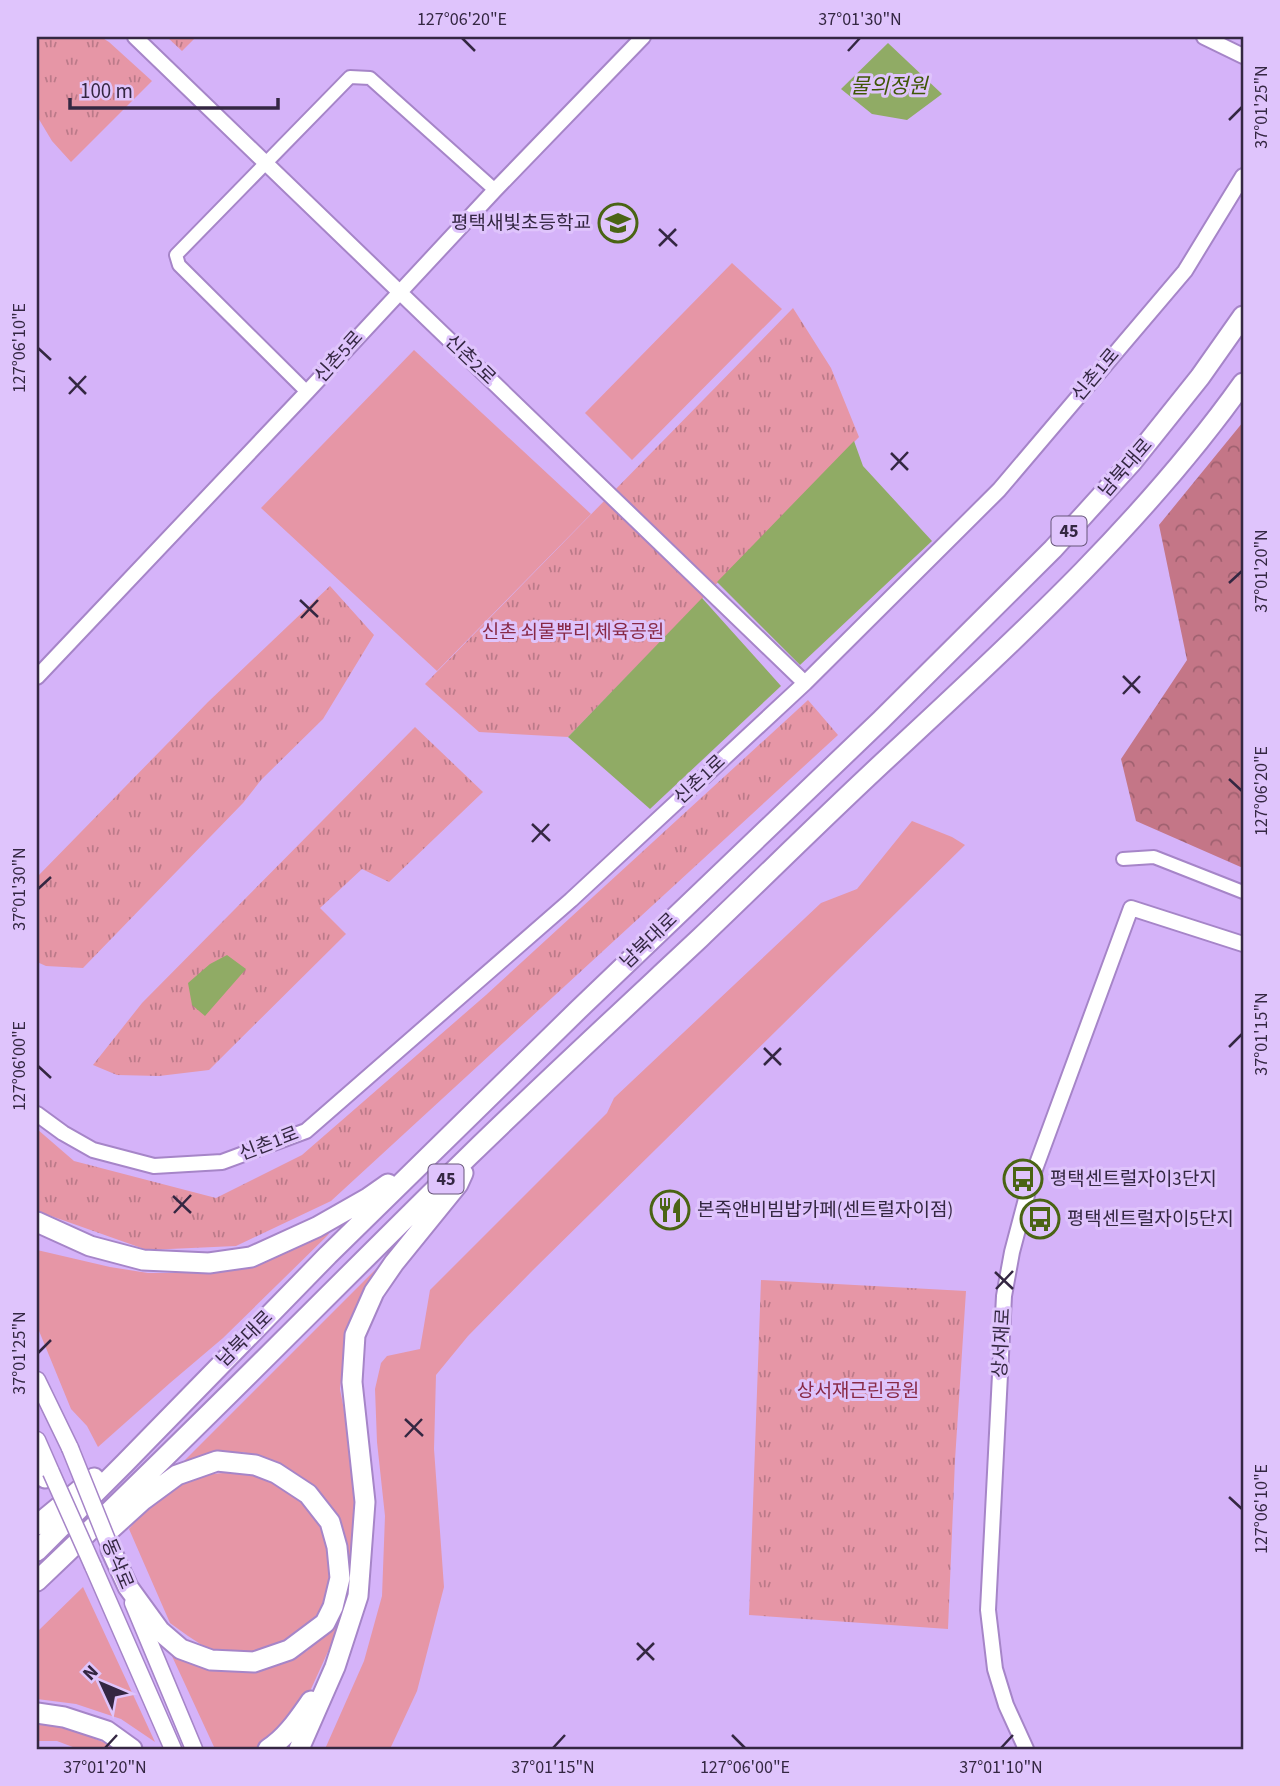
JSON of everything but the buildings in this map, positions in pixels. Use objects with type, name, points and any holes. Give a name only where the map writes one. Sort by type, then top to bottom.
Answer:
[{"type":"highway","name":"남북대로","points":[[37,1550],[328,1255],[578,1010],[881,720],[1053,549],[1132,462],[1200,377],[1243,316]]},
{"type":"highway","name":"남북대로","points":[[37,1581],[130,1493],[474,1152],[1021,633],[1170,476],[1243,383]]},
{"type":"highway","points":[[37,1222],[90,1246],[143,1260],[209,1263],[251,1257],[317,1227],[368,1198],[445,1142]]},
{"type":"highway","points":[[299,1749],[335,1667],[358,1596],[365,1502],[352,1382],[355,1335],[374,1292],[458,1184],[474,1152]]},
{"type":"highway","points":[[37,1525],[171,1415]]},
{"type":"highway","points":[[37,1594],[151,1493],[177,1475],[217,1461],[255,1465],[276,1473],[308,1494],[330,1522],[337,1548],[340,1578],[333,1607],[325,1623],[289,1650],[254,1662],[211,1660],[181,1649],[160,1631],[128,1587],[111,1550]]},
{"type":"highway","points":[[268,1749],[277,1743],[302,1715],[335,1667]]},
{"type":"highway","points":[[37,1713],[64,1717],[107,1731],[132,1749]]},
{"type":"main road","name":"동삭로","points":[[37,1380],[69,1448],[194,1749]]},
{"type":"main road","name":"동삭로","points":[[37,1440],[44,1471],[93,1566],[173,1749]]},
{"type":"street","name":"신촌2로","points":[[135,37],[805,683]]},
{"type":"street","name":"신촌5로","points":[[37,677],[399,291],[643,37]]},
{"type":"street","points":[[1204,37],[1243,56]]},
{"type":"street","points":[[307,392],[179,265],[176,254],[350,77],[370,78],[495,190]]},
{"type":"street","name":"신촌1로","points":[[37,1114],[93,1150],[154,1166],[222,1162],[306,1131],[571,900],[805,683],[1008,479],[1185,271],[1243,176]]},
{"type":"street","points":[[1123,859],[1154,857],[1243,892]]},
{"type":"street","name":"상서재로","points":[[1026,1749],[1006,1705],[995,1669],[988,1610],[1004,1296],[1012,1252],[1031,1180],[1131,908],[1243,944]]},
{"type":"green space","points":[[37,37],[101,37],[152,81],[71,162],[52,141],[37,116]]},
{"type":"green space","points":[[167,37],[196,37],[182,51]]},
{"type":"green space","points":[[732,263],[782,309],[632,460],[585,413]]},
{"type":"green space","name":"신촌 쇠물뿌리 체육공원","points":[[793,308],[831,368],[859,437],[568,737],[479,732],[425,684]]},
{"type":"green space","points":[[414,350],[591,514],[437,671],[261,508]]},
{"type":"green space","points":[[1243,422],[1243,868],[1136,821],[1121,759],[1187,660],[1159,525]]},
{"type":"green space","points":[[330,586],[374,635],[323,719],[261,780],[243,803],[83,968],[46,966],[37,962],[37,877],[208,702]]},
{"type":"green space","points":[[808,700],[838,735],[331,1201],[236,1246],[147,1250],[37,1211],[37,1129],[74,1161],[216,1198],[302,1155],[486,995]]},
{"type":"green space","points":[[415,727],[483,792],[389,882],[362,869],[320,908],[346,934],[209,1070],[159,1076],[117,1075],[93,1065],[142,1003]]},
{"type":"green space","points":[[912,821],[965,845],[533,1270],[468,1336],[436,1375],[434,1449],[444,1587],[417,1691],[390,1749],[325,1749],[364,1661],[382,1596],[385,1516],[377,1442],[375,1389],[381,1363],[387,1356],[420,1349],[430,1290],[607,1113],[614,1098],[821,903],[857,889]]},
{"type":"green space","points":[[331,1230],[223,1338],[98,1447],[87,1426],[71,1409],[37,1326],[37,1250],[148,1273],[198,1273],[252,1260]]},
{"type":"green space","points":[[380,1265],[364,1292],[346,1339],[340,1389],[351,1447],[355,1522],[352,1583],[336,1634],[306,1700],[279,1732],[256,1749],[215,1749],[165,1641],[197,1660],[287,1660],[307,1651],[330,1627],[347,1571],[341,1522],[311,1485],[266,1460],[243,1452],[212,1454],[179,1466]]},
{"type":"green space","name":"상서재근린공원","points":[[761,1280],[966,1291],[948,1629],[749,1615]]},
{"type":"green space","points":[[232,1472],[262,1477],[295,1491],[321,1522],[335,1569],[326,1603],[313,1624],[287,1641],[258,1654],[208,1649],[170,1623],[129,1529],[157,1496],[204,1475]]},
{"type":"green space","points":[[83,1587],[155,1742],[121,1719],[76,1704],[37,1699],[37,1632]]},
{"type":"green space","points":[[56,1723],[120,1749],[78,1749],[57,1741],[37,1741],[37,1724]]},
{"type":"water","name":"물의정원","points":[[888,43],[942,94],[907,120],[872,114],[841,89]]},
{"type":"water","points":[[854,441],[863,466],[932,541],[800,665],[717,582]]},
{"type":"water","points":[[702,598],[781,686],[650,809],[568,737]]},
{"type":"water","points":[[227,955],[246,969],[205,1016],[192,1005],[188,983],[210,964]]},
{"type":"place","name":"평택새빛초등학교","points":[[618,223]]},
{"type":"place","name":"평택센트럴자이3단지","points":[[1023,1179]]},
{"type":"place","name":"본죽앤비빔밥카페(센트럴자이점)","points":[[670,1210]]},
{"type":"place","name":"평택센트럴자이5단지","points":[[1040,1219]]}]
